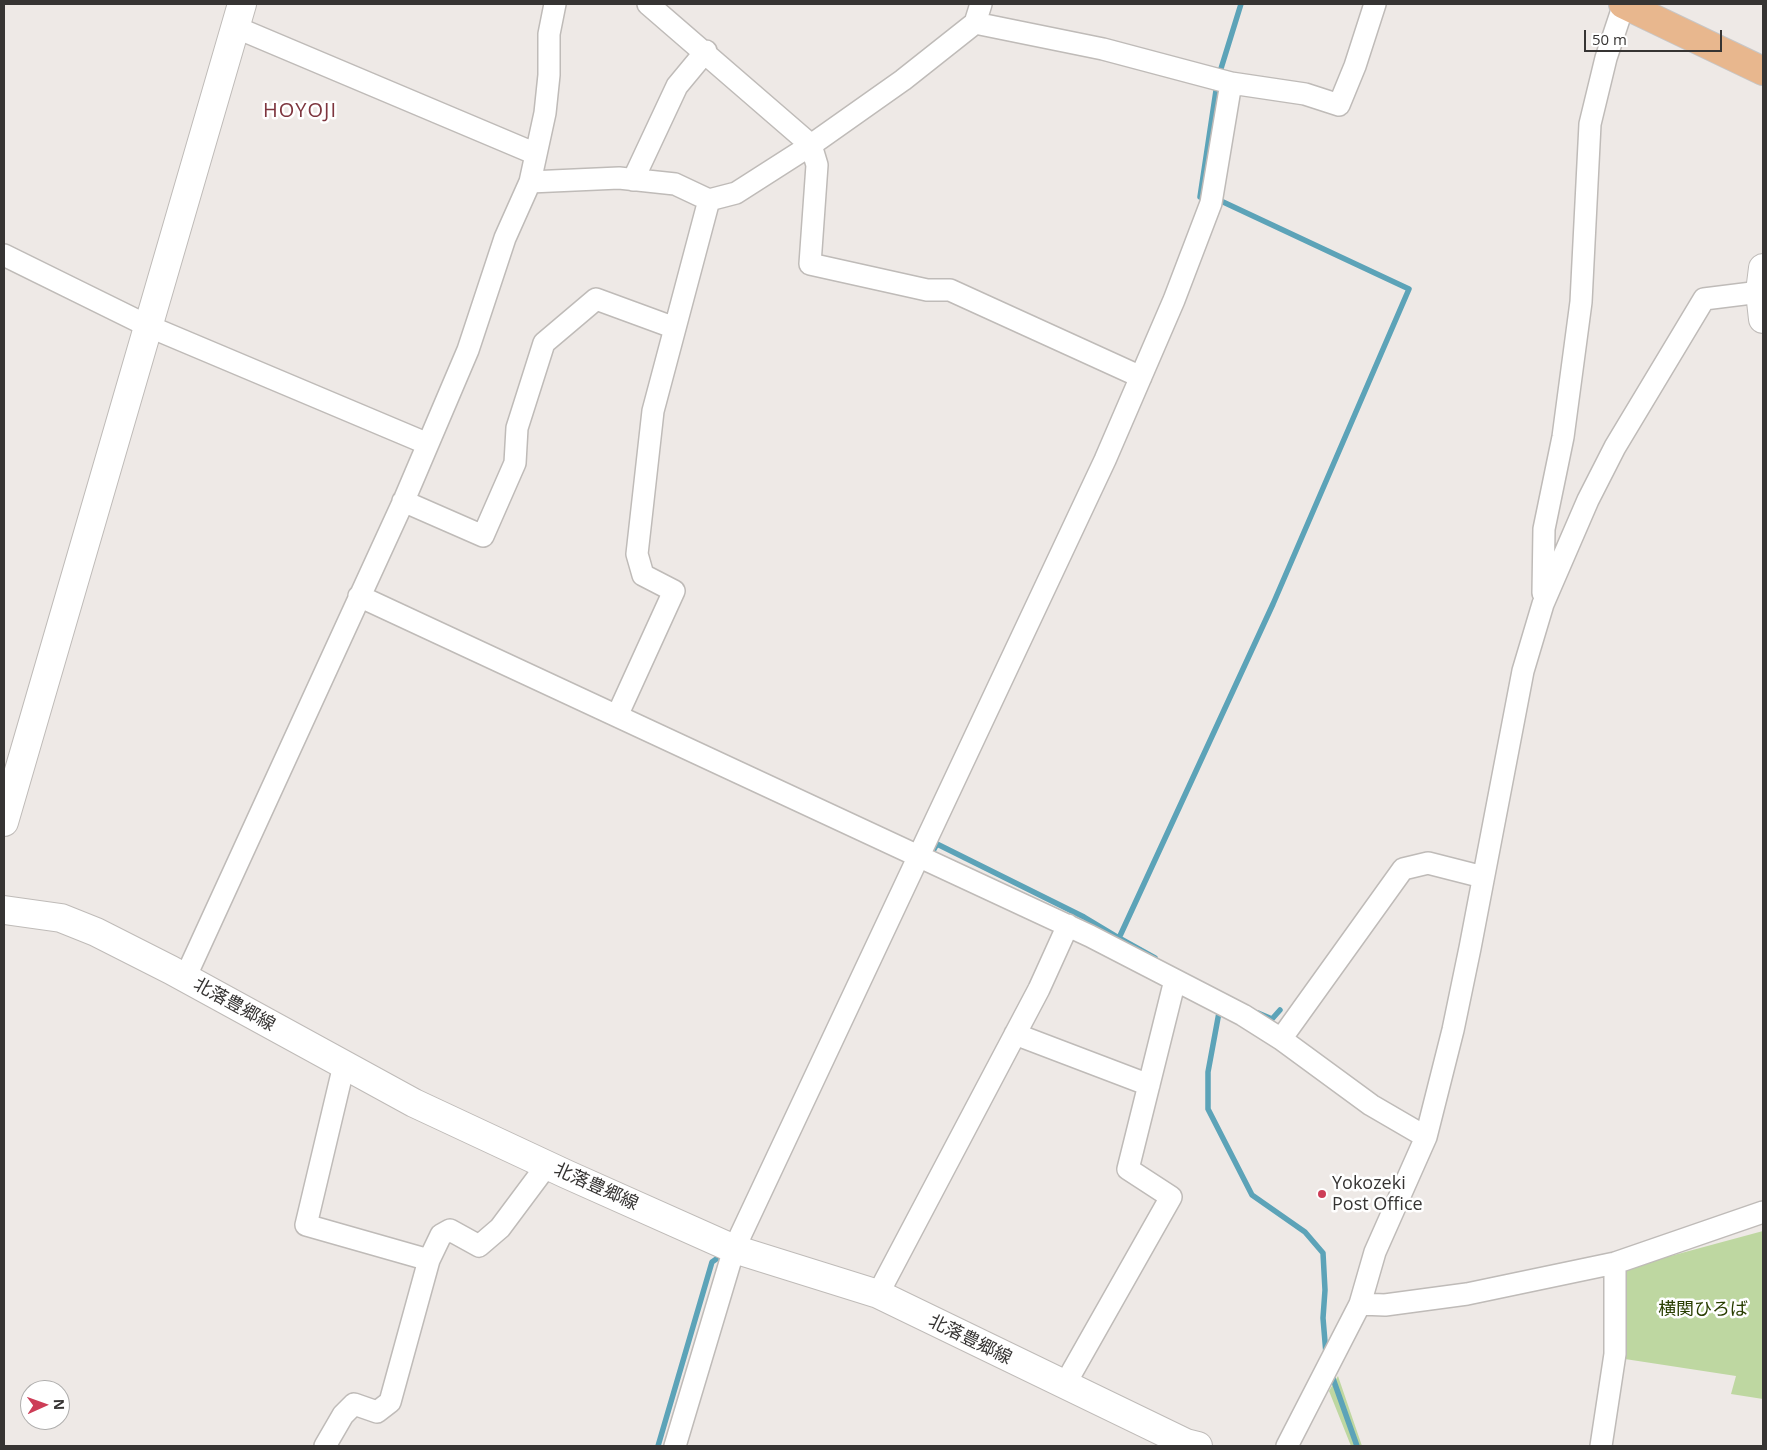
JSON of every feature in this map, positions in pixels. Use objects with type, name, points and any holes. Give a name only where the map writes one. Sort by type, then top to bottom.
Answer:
[{"type":"main road","points":[[1624,4],[1763,71]]},
{"type":"main road","points":[[4,822],[239,15]]},
{"type":"main road","points":[[1762,280],[1763,318]]},
{"type":"main road","name":"北落豊郷線","points":[[4,910],[62,918],[96,932],[185,978],[414,1103],[547,1165],[734,1248],[878,1294],[1064,1386],[1186,1443],[1198,1446]]},
{"type":"street","points":[[185,978],[403,501],[468,350],[505,238],[530,182],[545,113],[549,75],[549,34],[555,4]]},
{"type":"street","points":[[648,4],[706,51],[812,145],[817,165],[810,264],[927,290],[950,290],[1141,377]]},
{"type":"street","points":[[530,182],[618,178],[675,184],[709,200],[736,193],[812,145],[903,80],[978,13],[1231,83],[1305,94],[1340,105],[1375,4]]},
{"type":"street","points":[[1543,604],[1544,529],[1564,427],[1582,302],[1590,124],[1606,58],[1624,4]]},
{"type":"street","points":[[239,15],[536,154]]},
{"type":"street","points":[[633,180],[677,86],[706,51]]},
{"type":"street","points":[[675,1446],[734,1248],[1105,460],[1141,377],[1211,203],[1231,83]]},
{"type":"street","points":[[617,716],[674,591],[643,575],[637,554],[654,411],[709,200]]},
{"type":"street","points":[[4,255],[148,326],[428,444]]},
{"type":"street","points":[[1287,1446],[1360,1304],[1375,1252],[1426,1137],[1453,1030],[1523,671],[1543,604],[1588,500],[1616,447],[1704,299],[1762,280]]},
{"type":"street","points":[[403,501],[483,536],[515,463],[517,428],[544,343],[596,299],[675,328]]},
{"type":"street","points":[[359,596],[1068,926],[1175,980],[1281,1039],[1371,1105],[1426,1137]]},
{"type":"street","points":[[1281,1039],[1403,869],[1428,863],[1483,877]]},
{"type":"street","points":[[878,1294],[1039,989],[1068,926]]},
{"type":"street","points":[[1064,1386],[1171,1197],[1128,1169],[1175,980]]},
{"type":"street","points":[[1015,1034],[1149,1085]]},
{"type":"street","points":[[344,1065],[306,1225],[429,1260]]},
{"type":"street","points":[[325,1446],[343,1415],[354,1404],[377,1412],[390,1402],[429,1260],[441,1235],[450,1230],[479,1246],[500,1228],[547,1165]]},
{"type":"street","points":[[1360,1304],[1385,1305],[1467,1294],[1615,1263],[1763,1212]]},
{"type":"street","points":[[1601,1446],[1615,1354],[1615,1263]]},
{"type":"green space","name":"横関ひろば","points":[[1763,1231],[1763,1399],[1731,1394],[1736,1376],[1625,1359],[1626,1268]]},
{"type":"green space","points":[[1338,1376],[1362,1446],[1351,1446],[1329,1391]]},
{"type":"waterway","points":[[1219,75],[1241,4]]},
{"type":"waterway","points":[[1155,958],[1119,938],[1273,604],[1409,289],[1221,201],[1200,197],[1217,84]]},
{"type":"waterway","points":[[929,858],[937,844],[1084,917],[1119,938]]},
{"type":"waterway","points":[[1220,1007],[1208,1072],[1208,1109],[1252,1195],[1305,1232],[1323,1253],[1325,1290],[1323,1318],[1326,1354]]},
{"type":"waterway","points":[[1258,1013],[1272,1019],[1280,1010]]},
{"type":"waterway","points":[[658,1446],[712,1262],[725,1253]]},
{"type":"waterway","points":[[1331,1373],[1357,1446]]},
{"type":"place","name":"Yokozeki Post Office","points":[[1322,1194]]},
{"type":"district","name":"HOYOJI","points":[[300,111]]}]
